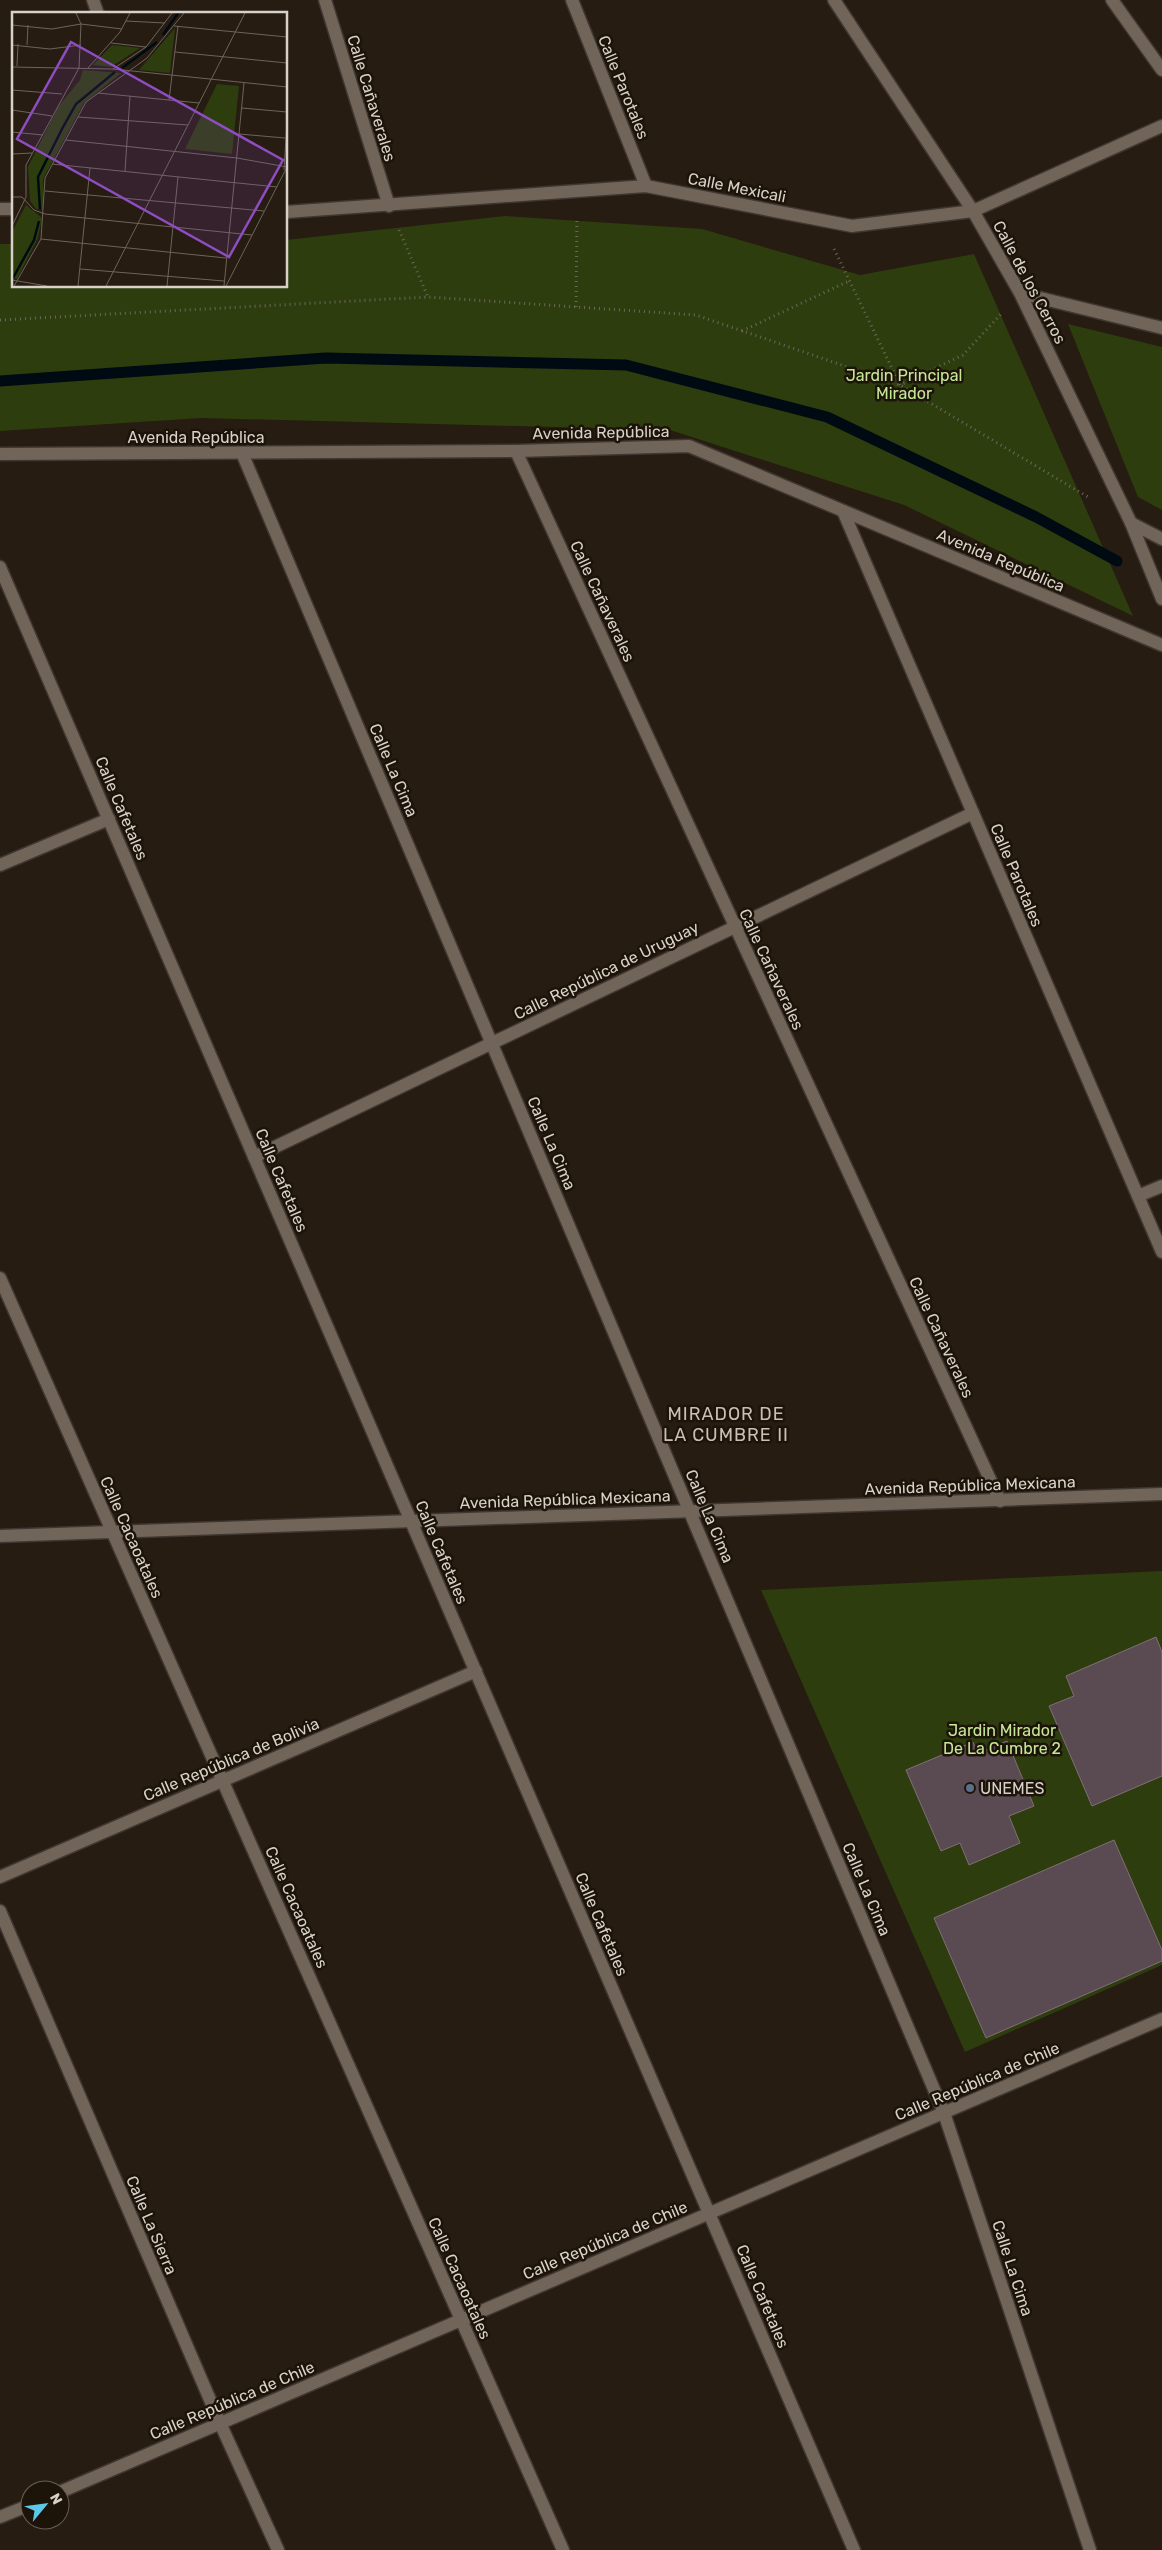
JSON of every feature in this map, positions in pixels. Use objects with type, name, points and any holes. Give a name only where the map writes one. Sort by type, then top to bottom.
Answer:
[{"type":"street","points":[[93,0],[97,12]]},
{"type":"street","name":"Calle Cañaverales","points":[[325,0],[389,206]]},
{"type":"street","name":"Calle Parotales","points":[[572,0],[646,186]]},
{"type":"street","name":"Calle de los Cerros","points":[[834,0],[973,211],[1020,293],[1131,523],[1162,599]]},
{"type":"street","points":[[1112,0],[1162,70]]},
{"type":"street","name":"Calle Mexicali","points":[[288,212],[646,186],[852,226],[973,211],[1162,126]]},
{"type":"street","points":[[1020,293],[1162,328]]},
{"type":"street","name":"Avenida República","points":[[0,454],[516,450],[689,446],[1162,645]]},
{"type":"street","name":"Calle Cañaverales","points":[[516,450],[1000,1501]]},
{"type":"street","name":"Calle La Cima","points":[[242,453],[944,2112],[1090,2550]]},
{"type":"street","name":"Calle Parotales","points":[[843,511],[1162,1252]]},
{"type":"street","points":[[1131,523],[1162,539]]},
{"type":"street","name":"Calle Cafetales","points":[[0,567],[854,2550]]},
{"type":"street","name":"Calle República de Uruguay","points":[[254,1157],[973,813]]},
{"type":"street","points":[[0,865],[109,819]]},
{"type":"street","points":[[1138,1196],[1162,1186]]},
{"type":"street","name":"Calle Cacaoatales","points":[[0,1278],[563,2550]]},
{"type":"street","name":"Avenida República Mexicana","points":[[0,1536],[1162,1494]]},
{"type":"street","name":"Calle República de Bolivia","points":[[0,1877],[476,1671]]},
{"type":"street","name":"Calle La Sierra","points":[[0,1911],[220,2423],[278,2550]]},
{"type":"street","name":"Calle República de Chile","points":[[70,2488],[1162,2019]]},
{"type":"street","points":[[0,2517],[20,2508]]},
{"type":"path","points":[[576,307],[578,192]]},
{"type":"path","points":[[389,206],[428,297]]},
{"type":"path","points":[[820,220],[900,385]]},
{"type":"path","points":[[742,331],[849,281]]},
{"type":"path","points":[[900,385],[963,354],[1020,293]]},
{"type":"path","points":[[0,320],[428,297],[696,315],[900,385],[1131,523]]},
{"type":"green space","name":"Jardin Principal Mirador","points":[[505,216],[702,229],[860,275],[974,254],[1133,616],[904,505],[670,430],[201,418],[0,431],[0,244],[12,244],[12,288],[288,288],[288,240]]},
{"type":"green space","points":[[1068,324],[1162,347],[1162,510],[1138,497]]},
{"type":"green space","name":"Jardin Mirador De La Cumbre 2","points":[[1162,1571],[1162,1965],[965,2052],[761,1590]]},
{"type":"building","points":[[1156,1637],[1162,1652],[1162,1776],[1092,1806],[1049,1706],[1074,1696],[1066,1676]]},
{"type":"building","name":"UNEMES","points":[[1007,1741],[1034,1806],[1009,1816],[1020,1843],[969,1865],[960,1843],[941,1851],[906,1770],[973,1742],[977,1753]]},
{"type":"building","points":[[1114,1840],[1162,1950],[1162,1961],[986,2038],[934,1918]]},
{"type":"waterway","points":[[0,381],[326,358],[626,365],[827,417],[1036,517],[1117,561]]},
{"type":"place","name":"UNEMES","points":[[970,1788]]},
{"type":"district","name":"MIRADOR DE LA CUMBRE II","points":[[726,1424]]}]
